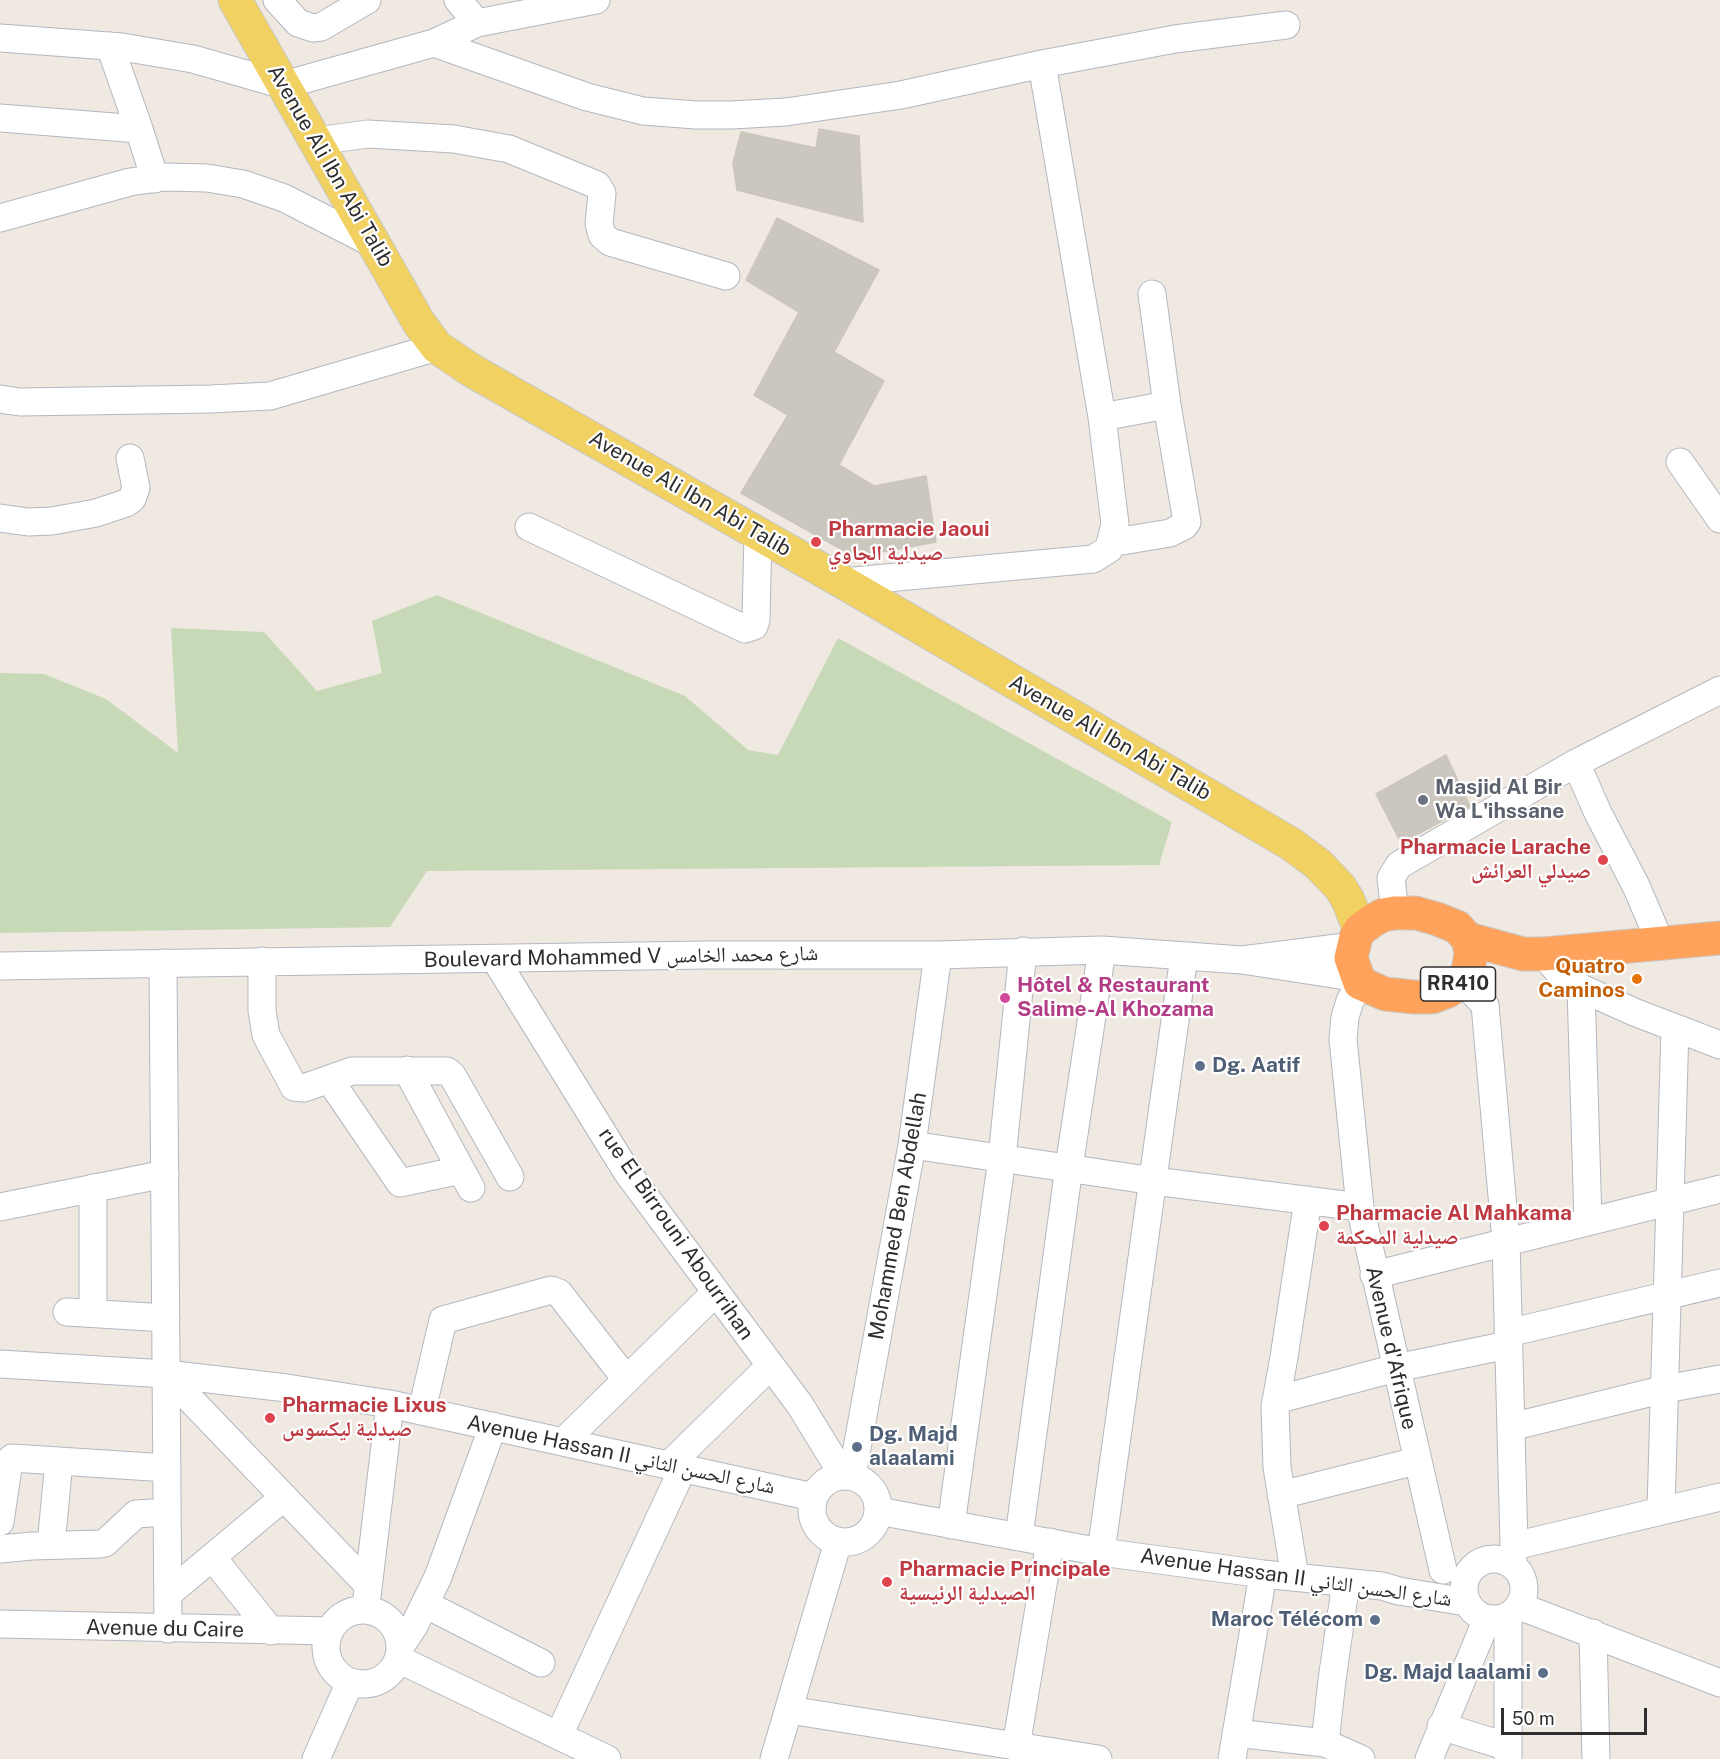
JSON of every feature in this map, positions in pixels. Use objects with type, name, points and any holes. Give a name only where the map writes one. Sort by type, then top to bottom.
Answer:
[{"type":"highway","name":"RR410","points":[[1373,926],[1416,913],[1457,927],[1468,939],[1471,953],[1468,971],[1462,981]]},
{"type":"highway","points":[[1359,980],[1351,958],[1373,926]]},
{"type":"highway","name":"RR410","points":[[1359,980],[1384,994],[1414,998],[1432,997],[1448,991],[1462,981],[1533,954],[1720,938]]},
{"type":"highway","name":"RR410","points":[[1468,939],[1533,954]]},
{"type":"main road","name":"Avenue Ali Ibn Abi Talib","points":[[235,0],[419,323],[437,347],[471,370],[843,582],[1290,844],[1318,864],[1373,926]]},
{"type":"street","points":[[277,0],[298,23],[313,28],[321,27],[367,0]]},
{"type":"street","points":[[458,0],[477,23]]},
{"type":"street","points":[[0,38],[110,46],[193,59],[284,85],[434,43],[477,23],[544,5],[596,0]]},
{"type":"street","points":[[434,43],[587,97],[643,111],[696,115],[786,112],[901,94],[1175,39],[1286,25]]},
{"type":"street","points":[[110,46],[155,179]]},
{"type":"street","points":[[843,582],[1093,559],[1109,549],[1115,524],[1102,417],[1042,64]]},
{"type":"street","points":[[0,118],[139,129]]},
{"type":"street","points":[[316,141],[368,134],[454,139],[509,149],[597,185],[602,193],[599,224],[602,235],[610,243],[726,276]]},
{"type":"street","points":[[0,218],[130,182],[207,178],[243,184],[284,198],[374,244]]},
{"type":"street","points":[[1110,543],[1170,533],[1187,522],[1167,405],[1152,294]]},
{"type":"street","points":[[0,399],[20,402],[270,396],[437,347]]},
{"type":"street","points":[[1102,417],[1167,405]]},
{"type":"street","points":[[0,518],[28,522],[52,521],[96,513],[126,503],[132,499],[135,488],[130,458]]},
{"type":"street","points":[[1680,462],[1720,519]]},
{"type":"street","points":[[529,527],[745,629],[754,626],[756,620],[758,533]]},
{"type":"street","points":[[1373,926],[1391,878],[1400,865],[1576,763],[1720,690]]},
{"type":"street","points":[[1576,763],[1598,813],[1636,886],[1661,944]]},
{"type":"street","name":"Boulevard Mohammed V شارع محمد الخامس","points":[[1242,960],[1373,926]]},
{"type":"street","points":[[1019,1536],[1069,1167],[1102,950]]},
{"type":"street","name":"Boulevard Mohammed V شارع محمد الخامس","points":[[0,966],[705,955],[938,955],[1102,950],[1242,960],[1359,980]]},
{"type":"street","points":[[951,1525],[1002,1158],[1023,951]]},
{"type":"street","points":[[1533,954],[1581,988],[1720,1045]]},
{"type":"street","name":"Mohammed Ben Abdellah","points":[[847,1476],[912,1144],[938,955]]},
{"type":"street","points":[[1101,1552],[1184,956]]},
{"type":"street","name":"rue El Birrouni Abourrihan","points":[[495,958],[627,1172],[800,1405],[847,1476]]},
{"type":"street","points":[[262,961],[262,1011],[266,1035],[294,1086],[304,1088],[352,1071],[447,1071],[452,1075],[510,1177]]},
{"type":"street","points":[[163,963],[168,1629]]},
{"type":"street","name":"Avenue d'Afrique","points":[[1359,980],[1345,1017],[1343,1039],[1360,1207],[1416,1461],[1443,1570]]},
{"type":"street","points":[[1429,1759],[1442,1726],[1505,1614],[1522,1599],[1523,1584],[1513,1555],[1506,1241],[1485,1005],[1462,981]]},
{"type":"street","points":[[1581,988],[1588,1221]]},
{"type":"street","points":[[1661,1509],[1675,1028]]},
{"type":"street","points":[[329,1079],[400,1183],[466,1179],[407,1070]]},
{"type":"street","points":[[912,1144],[1154,1181],[1360,1207]]},
{"type":"street","points":[[0,1207],[165,1174]]},
{"type":"street","points":[[93,1188],[80,1312],[166,1318]]},
{"type":"street","points":[[1374,1275],[1720,1189]]},
{"type":"street","points":[[1295,1577],[1276,1467],[1274,1428],[1276,1400],[1308,1200]]},
{"type":"street","points":[[1276,1400],[1720,1283]]},
{"type":"street","points":[[422,1410],[443,1320],[552,1290],[558,1293],[626,1379]]},
{"type":"street","points":[[563,1442],[715,1293]]},
{"type":"street","name":"Avenue Hassan II شارع الحسن الثاني","points":[[0,1364],[166,1374],[286,1388],[390,1404],[813,1497]]},
{"type":"street","points":[[559,1736],[676,1466],[770,1366]]},
{"type":"street","points":[[166,1374],[284,1497],[376,1612],[394,1626],[398,1636],[399,1653]]},
{"type":"street","points":[[1511,1427],[1665,1389],[1720,1379]]},
{"type":"street","points":[[390,1404],[367,1598],[354,1611],[344,1615],[336,1622],[327,1641],[330,1662],[335,1671],[350,1682],[364,1684],[375,1682],[385,1677],[393,1668],[438,1577],[493,1426]]},
{"type":"street","points":[[0,1522],[9,1461],[12,1458],[167,1468]]},
{"type":"street","points":[[51,1545],[59,1461]]},
{"type":"street","points":[[1281,1496],[1416,1461]]},
{"type":"street","points":[[847,1476],[868,1485],[874,1493],[878,1511],[872,1529],[865,1536],[847,1543],[838,1542],[821,1533],[815,1525],[811,1506],[813,1497],[825,1482],[847,1476]]},
{"type":"street","points":[[168,1593],[284,1497]]},
{"type":"street","points":[[1720,1497],[1661,1509],[1513,1555],[1490,1559],[1475,1565],[1470,1570],[1464,1585],[1466,1602],[1471,1610],[1505,1614],[1593,1633],[1720,1683]]},
{"type":"street","name":"Avenue Hassan II شارع الحسن الثاني","points":[[878,1511],[1101,1552],[1263,1574],[1382,1586],[1466,1602]]},
{"type":"street","points":[[0,1549],[105,1543],[136,1514],[167,1512]]},
{"type":"street","points":[[774,1759],[838,1542]]},
{"type":"street","points":[[1016,1747],[1050,1542]]},
{"type":"street","points":[[212,1557],[271,1631]]},
{"type":"street","points":[[1382,1586],[1394,1580],[1443,1570],[1470,1570]]},
{"type":"street","points":[[1263,1574],[1234,1746],[1325,1743],[1361,1759]]},
{"type":"street","points":[[1325,1743],[1346,1582]]},
{"type":"street","points":[[426,1604],[541,1663]]},
{"type":"street","points":[[1442,1726],[1508,1753],[1505,1614]]},
{"type":"street","name":"Avenue du Caire","points":[[0,1624],[330,1631]]},
{"type":"street","points":[[1593,1633],[1596,1759]]},
{"type":"street","points":[[399,1653],[608,1759]]},
{"type":"street","points":[[316,1759],[350,1682]]},
{"type":"street","points":[[789,1710],[975,1749],[1016,1747],[1098,1759]]},
{"type":"green space","points":[[437,595],[685,696],[748,750],[778,755],[838,638],[1172,822],[1159,865],[427,871],[390,927],[0,933],[0,673],[44,674],[106,699],[178,753],[171,628],[264,632],[317,691],[382,673],[372,621]]},
{"type":"building","points":[[819,129],[859,136],[863,222],[737,190],[733,163],[741,132],[816,148]]},
{"type":"building","points":[[777,218],[879,270],[834,352],[884,381],[839,465],[874,486],[926,476],[936,542],[855,557],[741,493],[788,415],[754,395],[799,312],[746,280]]},
{"type":"building","name":"Masjid Al Bir Wa L'ihssane","points":[[1446,755],[1470,806],[1401,843],[1376,794]]},
{"type":"place","name":"Pharmacie Jaoui صيدلية الجاوي","points":[[816,542]]},
{"type":"place","name":"Masjid Al Bir Wa L'ihssane","points":[[1423,800]]},
{"type":"place","name":"Pharmacie Larache صيدلي العرائش","points":[[1603,860]]},
{"type":"place","name":"Quatro Caminos","points":[[1637,979]]},
{"type":"place","name":"Hôtel & Restaurant Salime-Al Khozama","points":[[1005,998]]},
{"type":"place","name":"Dg. Aatif","points":[[1200,1066]]},
{"type":"place","name":"Pharmacie Al Mahkama صيدلية المحكمة","points":[[1324,1226]]},
{"type":"place","name":"Pharmacie Lixus صيدلية ليكسوس","points":[[270,1418]]},
{"type":"place","name":"Dg. Majd alaalami","points":[[857,1447]]},
{"type":"place","name":"Pharmacie Principale الصيدلية الرئيسية","points":[[887,1582]]},
{"type":"place","name":"Maroc Télécom","points":[[1375,1620]]},
{"type":"place","name":"Dg. Majd laalami","points":[[1543,1673]]}]
